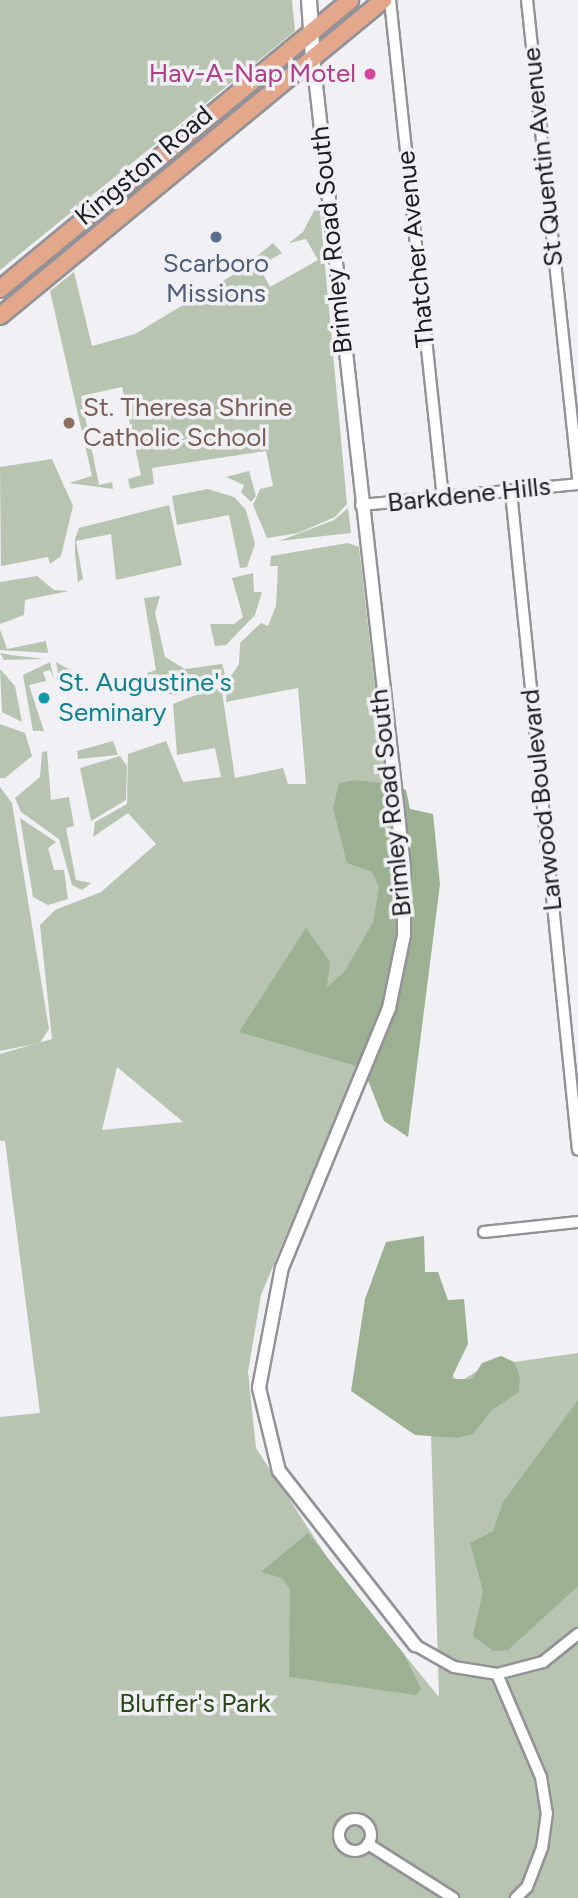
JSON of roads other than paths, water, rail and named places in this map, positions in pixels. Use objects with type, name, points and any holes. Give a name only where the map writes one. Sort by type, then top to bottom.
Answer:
[{"type":"main road","points":[[309,0],[313,58]]},
{"type":"main road","name":"Kingston Road","points":[[0,289],[350,0]]},
{"type":"main road","name":"Kingston Road","points":[[0,316],[384,0]]},
{"type":"street","name":"Thatcher Avenue","points":[[390,0],[443,498]]},
{"type":"street","name":"St Quentin Avenue","points":[[527,0],[578,482]]},
{"type":"street","name":"Brimley Road South","points":[[313,58],[360,505],[404,868],[404,934],[389,1007],[362,1081],[282,1267],[260,1388],[279,1471],[415,1645]]},
{"type":"street","name":"Barkdene Hills","points":[[360,505],[510,492],[578,482]]},
{"type":"street","name":"Larwood Boulevard","points":[[510,492],[578,1150]]},
{"type":"street","points":[[484,1232],[578,1222]]},
{"type":"street","points":[[415,1645],[454,1667],[497,1674],[543,1662],[578,1634]]},
{"type":"street","points":[[497,1674],[541,1777],[547,1813],[542,1848],[516,1898]]},
{"type":"street","points":[[368,1844],[453,1898]]},
{"type":"place","name":"Hav-A-Nap Motel","points":[[370,74]]},
{"type":"place","name":"Scarboro Missions","points":[[216,237]]},
{"type":"place","name":"St. Theresa Shrine Catholic School","points":[[69,423]]},
{"type":"place","name":"St. Augustine's Seminary","points":[[44,698]]},
{"type":"park label","name":"Bluffer's Park","points":[[195,1704]]}]
